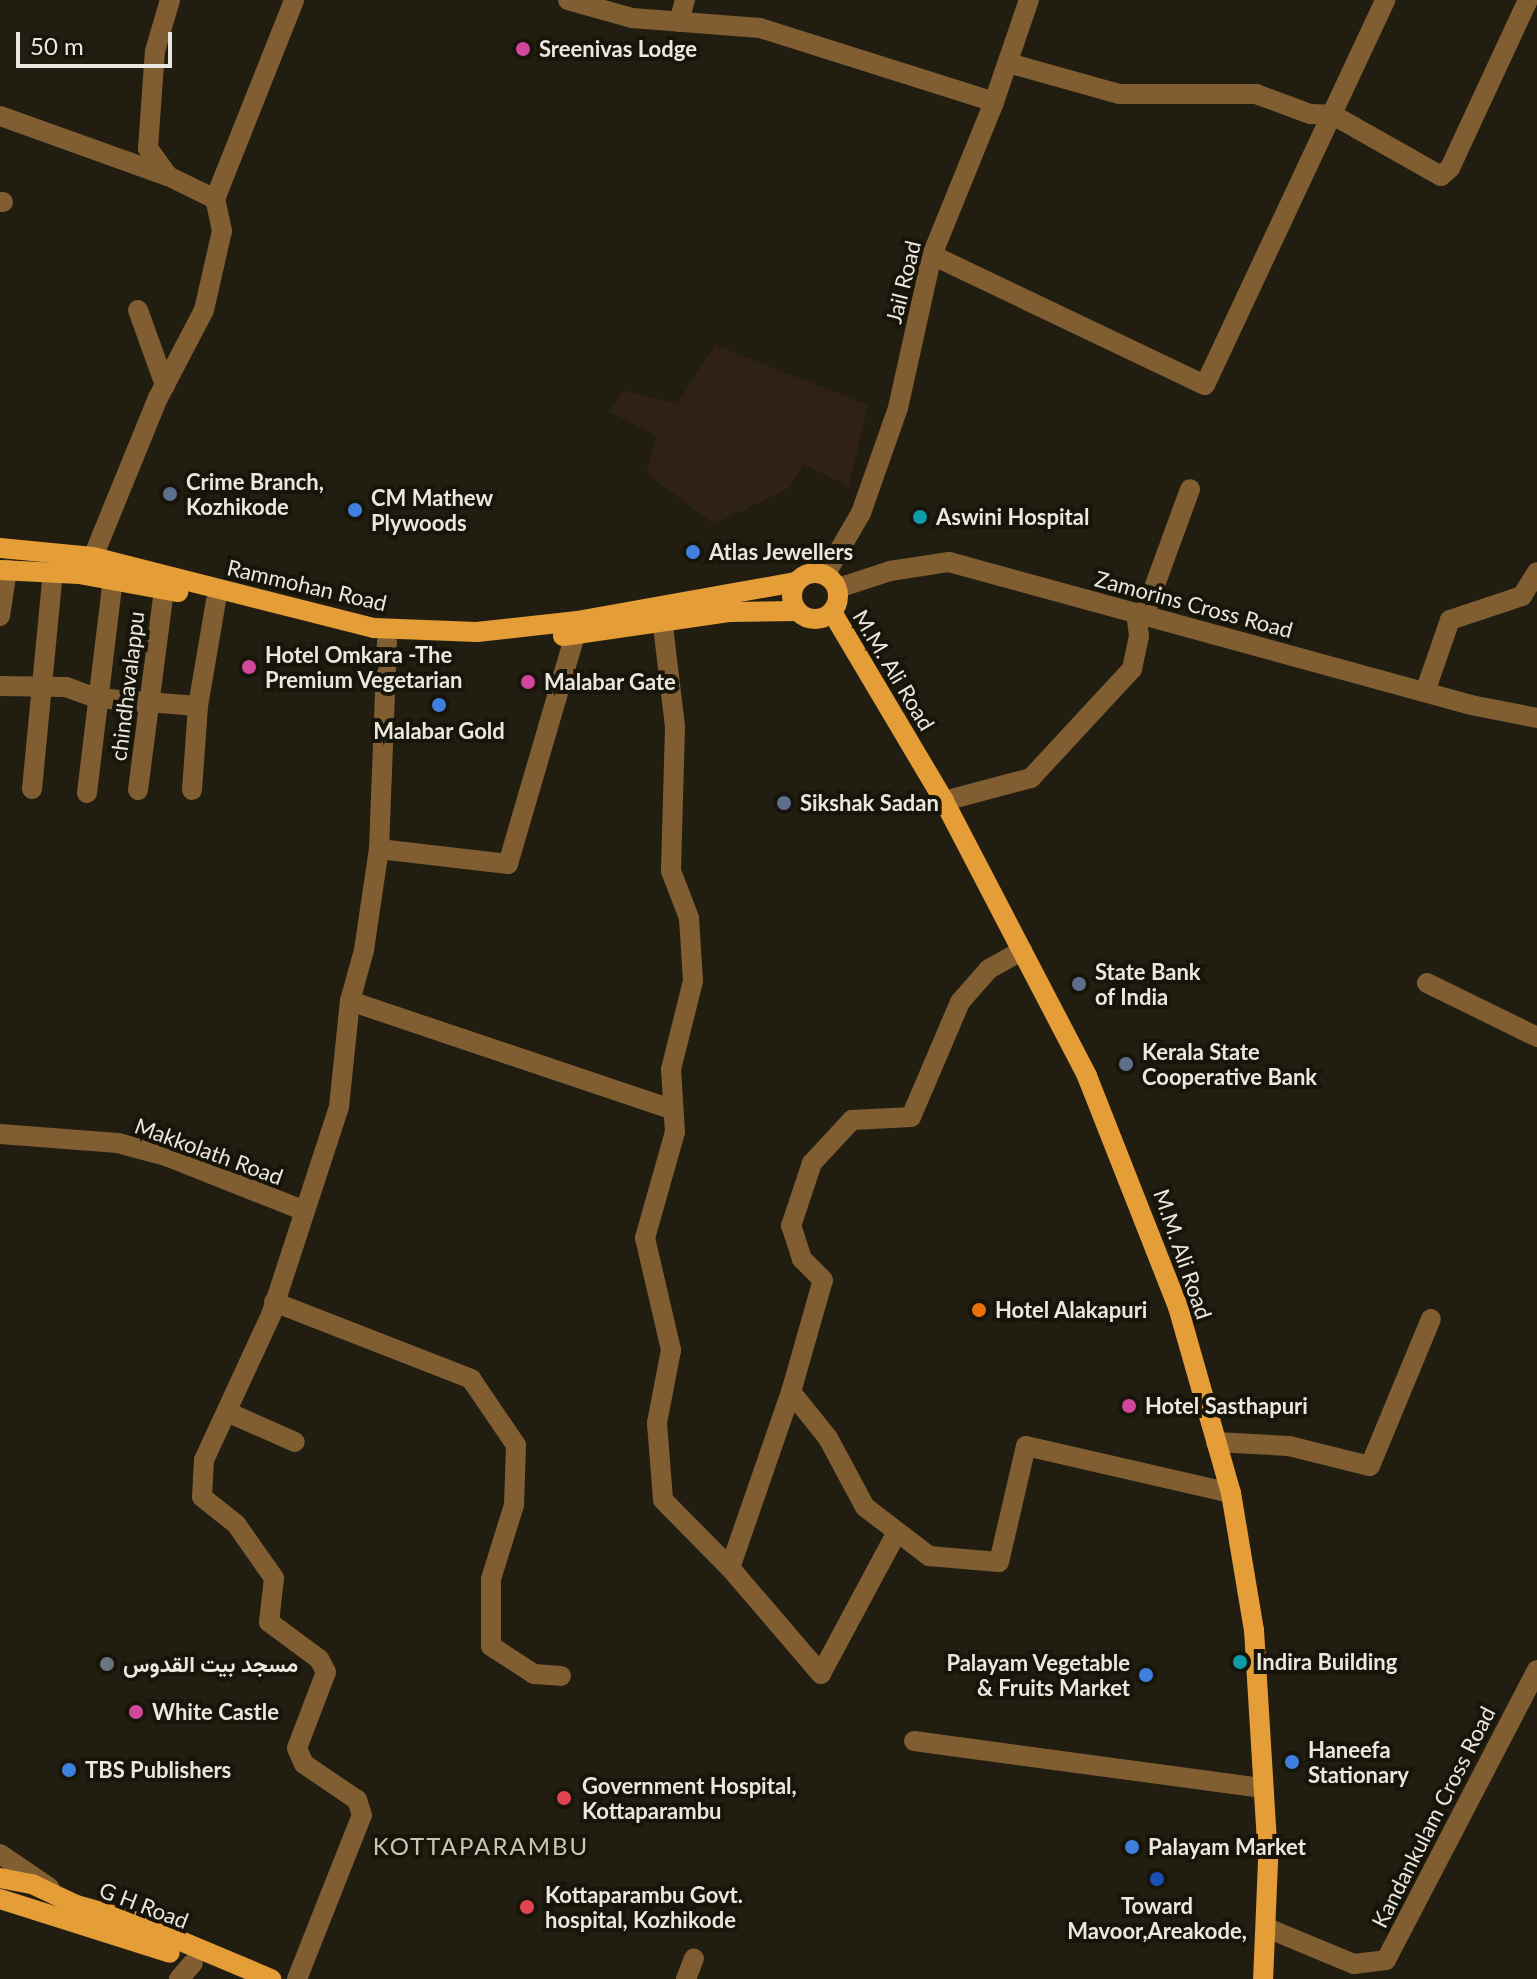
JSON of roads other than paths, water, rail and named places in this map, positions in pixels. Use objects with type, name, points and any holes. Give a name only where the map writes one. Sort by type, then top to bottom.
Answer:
[{"type":"main road","name":"Rammohan Road","points":[[0,548],[45,565],[216,601],[323,631],[387,641],[475,644],[663,626],[730,612],[797,611]]},
{"type":"main road","name":"Rammohan Road","points":[[4,570],[93,557],[374,628],[477,632],[577,621],[797,582]]},
{"type":"main road","points":[[815,572],[832,582],[832,612],[819,618],[797,611],[792,597],[797,582],[815,572]]},
{"type":"main road","name":"M.M. Ali Road","points":[[832,612],[944,801],[1087,1076],[1139,1197],[1178,1307],[1231,1493],[1254,1630],[1267,1928],[1263,1979]]},
{"type":"main road","name":"G H Road","points":[[0,1878],[32,1884],[76,1905],[133,1921],[271,1979]]},
{"type":"main road","name":"G H Road","points":[[0,1899],[142,1941],[237,1979]]},
{"type":"street","points":[[168,176],[148,148],[155,51],[170,0]]},
{"type":"street","points":[[93,557],[165,385],[204,310],[222,231],[215,199],[294,0]]},
{"type":"street","points":[[568,0],[632,18],[760,28],[994,102]]},
{"type":"street","points":[[679,22],[685,0]]},
{"type":"street","name":"Jail Road","points":[[832,582],[861,513],[898,408],[932,255],[994,102],[1029,0]]},
{"type":"street","points":[[932,255],[1205,385],[1385,0]]},
{"type":"street","points":[[1008,63],[1119,94],[1238,92],[1310,114],[1333,115],[1441,176],[1450,168],[1528,0]]},
{"type":"street","points":[[0,116],[168,176],[215,199]]},
{"type":"street","points":[[138,310],[165,385]]},
{"type":"street","points":[[944,801],[1031,778],[1132,669],[1140,614],[1190,489]]},
{"type":"street","name":"Zamorins Cross Road","points":[[832,582],[949,562],[1425,692],[1537,718]]},
{"type":"street","points":[[32,789],[45,565]]},
{"type":"street","points":[[0,616],[4,570]]},
{"type":"street","points":[[1425,692],[1450,620],[1522,596],[1537,572]]},
{"type":"street","points":[[87,793],[96,698],[113,579]]},
{"type":"street","name":"chindhavalappu","points":[[138,790],[164,589]]},
{"type":"street","points":[[192,790],[198,706],[216,601]]},
{"type":"street","points":[[663,626],[675,742],[671,871],[689,918],[693,981],[671,1069],[675,1132],[645,1238],[671,1350],[657,1423],[663,1500],[730,1568],[821,1674],[897,1532]]},
{"type":"street","points":[[379,849],[508,864],[575,635]]},
{"type":"street","points":[[297,1979],[362,1815],[357,1800],[304,1764],[297,1748],[326,1672],[319,1659],[269,1622],[274,1578],[236,1524],[202,1497],[204,1460],[274,1302],[339,1107],[350,1001],[364,950],[379,849],[387,641]]},
{"type":"street","points":[[0,686],[40,690],[66,687],[96,698],[198,706]]},
{"type":"street","points":[[730,1568],[791,1392],[823,1280],[802,1259],[791,1226],[812,1163],[852,1120],[911,1117],[960,1002],[989,969],[1022,951]]},
{"type":"street","points":[[1427,983],[1537,1037]]},
{"type":"street","points":[[350,1001],[673,1110]]},
{"type":"street","name":"Makkolath Road","points":[[0,1134],[118,1143],[166,1156],[305,1211]]},
{"type":"street","points":[[274,1302],[471,1379],[516,1445],[514,1505],[491,1579],[491,1646],[534,1674],[561,1676]]},
{"type":"street","points":[[1216,1442],[1289,1446],[1370,1466],[1431,1319]]},
{"type":"street","points":[[791,1392],[828,1438],[865,1507],[929,1556],[999,1562],[1026,1446],[1231,1493]]},
{"type":"street","points":[[227,1412],[295,1442]]},
{"type":"street","name":"Kandankulam Cross Road","points":[[1267,1928],[1354,1964],[1386,1960],[1537,1670]]},
{"type":"street","points":[[914,1741],[1263,1788]]},
{"type":"street","points":[[0,1854],[76,1905]]},
{"type":"street","points":[[686,1979],[694,1958]]},
{"type":"street","points":[[179,1979],[193,1963]]},
{"type":"place","name":"Sreenivas Lodge","points":[[523,49]]},
{"type":"place","name":"Crime Branch, Kozhikode","points":[[170,494]]},
{"type":"place","name":"CM Mathew Plywoods","points":[[355,510]]},
{"type":"place","name":"Aswini Hospital","points":[[920,517]]},
{"type":"place","name":"Atlas Jewellers","points":[[693,552]]},
{"type":"place","name":"Hotel Omkara -The Premium Vegetarian","points":[[249,667]]},
{"type":"place","name":"Malabar Gate","points":[[528,682]]},
{"type":"place","name":"Malabar Gold","points":[[439,705]]},
{"type":"place","name":"Sikshak Sadan","points":[[784,803]]},
{"type":"place","name":"State Bank of India","points":[[1079,984]]},
{"type":"place","name":"Kerala State Cooperative Bank","points":[[1126,1064]]},
{"type":"place","name":"Hotel Alakapuri","points":[[979,1310]]},
{"type":"place","name":"Hotel Sasthapuri","points":[[1129,1406]]},
{"type":"place","name":"Indira Building","points":[[1240,1662]]},
{"type":"place","name":"مسجد بیت القدوس","points":[[107,1664]]},
{"type":"place","name":"Palayam Vegetable & Fruits Market","points":[[1146,1675]]},
{"type":"place","name":"White Castle","points":[[136,1712]]},
{"type":"place","name":"Haneefa Stationary","points":[[1292,1762]]},
{"type":"place","name":"TBS Publishers","points":[[69,1770]]},
{"type":"place","name":"Government Hospital, Kottaparambu","points":[[564,1798]]},
{"type":"place","name":"Palayam Market","points":[[1132,1847]]},
{"type":"place","name":"Toward Mavoor,Areakode,","points":[[1157,1879]]},
{"type":"place","name":"Kottaparambu Govt. hospital, Kozhikode","points":[[527,1907]]},
{"type":"district","name":"KOTTAPARAMBU","points":[[481,1846]]}]
